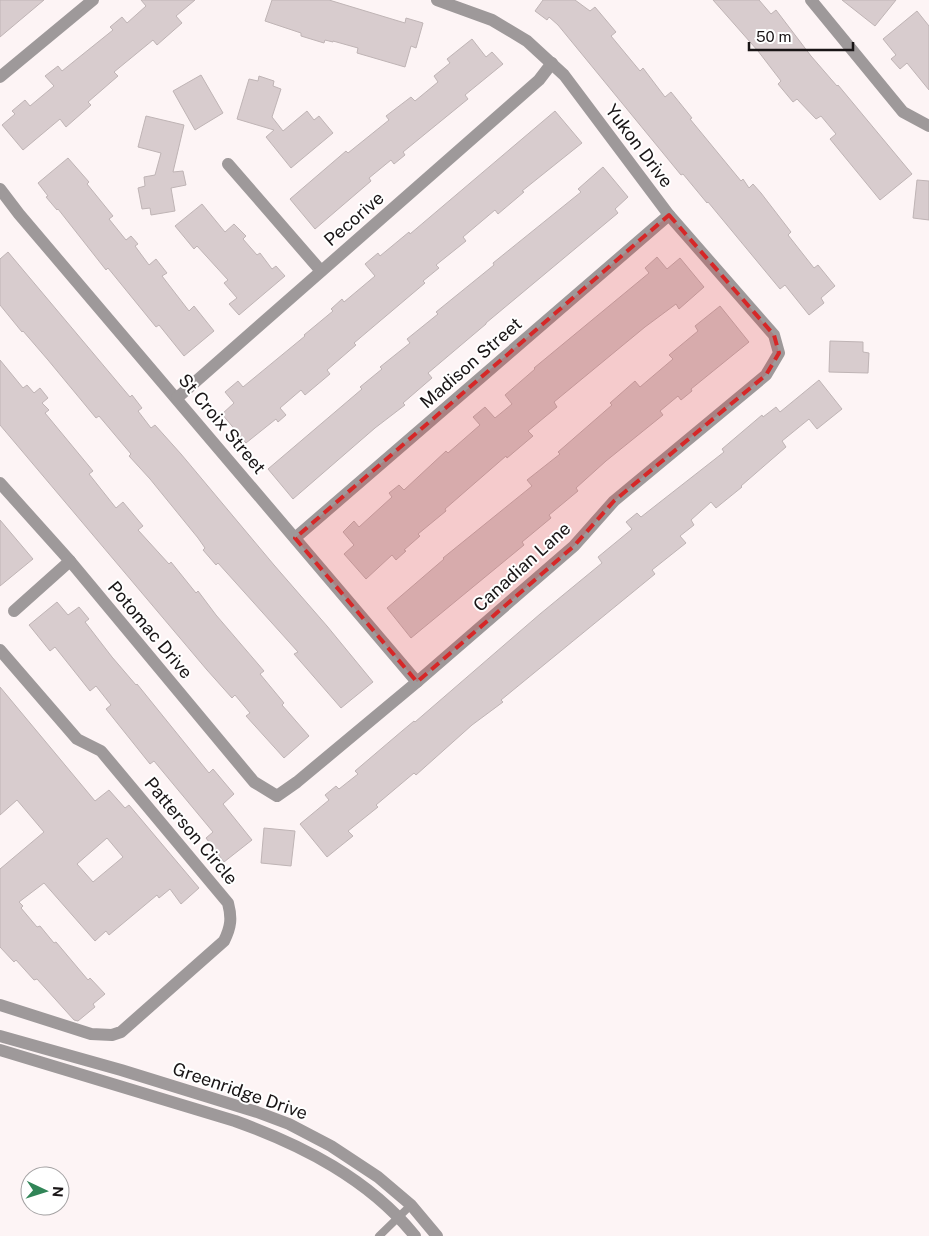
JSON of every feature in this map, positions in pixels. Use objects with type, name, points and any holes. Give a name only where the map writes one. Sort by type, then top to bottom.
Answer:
[{"type":"street","points":[[0,77],[93,0]]},
{"type":"street","name":"Yukon Drive","points":[[438,0],[492,20],[527,41],[564,75],[669,215],[774,335],[779,353]]},
{"type":"street","points":[[811,0],[902,112],[929,126]]},
{"type":"street","name":"Pecorive","points":[[177,398],[539,80],[552,63]]},
{"type":"street","points":[[228,164],[321,271]]},
{"type":"street","name":"St Croix Street","points":[[0,189],[19,214],[417,682]]},
{"type":"street","name":"Madison Street","points":[[295,538],[669,215]]},
{"type":"street","name":"Canadian Lane","points":[[276,796],[297,782],[417,682],[574,546],[614,500],[766,374],[779,353]]},
{"type":"street","name":"Potomac Drive","points":[[0,483],[70,561],[254,782],[276,796]]},
{"type":"street","points":[[14,610],[70,561]]},
{"type":"street","name":"Patterson Circle","points":[[0,650],[77,739],[101,751],[228,903],[232,918],[224,941],[121,1032],[112,1035],[92,1034],[0,1005]]},
{"type":"street","name":"Greenridge Drive","points":[[0,1036],[139,1076],[257,1112],[289,1124],[357,1162],[411,1205],[437,1236]]},
{"type":"street","name":"Greenridge Drive","points":[[0,1050],[263,1131],[330,1163],[368,1191],[415,1236]]},
{"type":"lane","points":[[380,1236],[411,1205]]},
{"type":"highlighted area","points":[[669,215],[774,335],[779,353],[766,375],[614,501],[574,546],[417,682],[295,538]]},
{"type":"building","points":[[0,0],[44,0],[0,37]]},
{"type":"building","points":[[141,0],[195,0],[176,16],[182,23],[157,45],[153,40],[114,72],[118,76],[88,102],[91,105],[66,127],[60,119],[23,150],[2,125],[15,114],[12,111],[25,100],[30,106],[54,86],[45,76],[58,66],[62,71],[113,30],[110,27],[122,17],[127,23],[146,6]]},
{"type":"building","points":[[272,0],[329,0],[405,23],[406,18],[423,23],[416,48],[411,46],[405,67],[357,53],[358,48],[333,41],[325,40],[324,43],[265,21]]},
{"type":"building","points":[[543,0],[575,0],[590,11],[595,7],[616,32],[611,36],[640,71],[643,68],[665,97],[671,92],[692,118],[690,119],[741,181],[743,179],[749,188],[753,184],[761,193],[791,232],[788,235],[814,268],[818,265],[835,286],[821,298],[824,303],[809,315],[785,285],[780,289],[708,202],[683,174],[681,175],[558,25],[549,17],[547,20],[535,11]]},
{"type":"building","points":[[713,0],[759,0],[771,14],[776,10],[811,56],[838,85],[912,174],[880,200],[830,139],[836,134],[821,116],[816,119],[797,99],[793,102],[778,84],[781,81],[758,51]]},
{"type":"building","points":[[842,0],[896,0],[875,26]]},
{"type":"building","points":[[917,11],[929,26],[929,90],[907,63],[900,69],[891,59],[896,55],[883,39]]},
{"type":"building","points":[[472,39],[486,57],[492,52],[503,64],[465,95],[468,99],[403,152],[405,155],[394,164],[391,160],[369,178],[371,181],[315,229],[290,199],[346,151],[348,153],[389,120],[386,116],[411,97],[415,101],[438,82],[434,76],[450,63],[447,59]]},
{"type":"building","points":[[201,75],[223,113],[195,130],[173,91]]},
{"type":"building","points":[[259,76],[274,81],[273,86],[281,89],[272,117],[283,131],[307,111],[314,120],[319,116],[333,133],[291,168],[266,137],[274,130],[237,119],[249,79],[258,81]]},
{"type":"building","points":[[555,111],[582,143],[522,191],[524,192],[498,214],[495,210],[463,237],[466,241],[436,265],[439,268],[423,281],[425,283],[354,343],[356,345],[327,370],[330,374],[305,395],[301,390],[280,408],[286,415],[278,422],[276,419],[246,443],[222,414],[234,403],[225,392],[238,381],[243,387],[305,336],[333,311],[331,309],[342,299],[344,302],[375,276],[365,264],[378,253],[380,256],[409,232],[410,234]]},
{"type":"building","points":[[146,116],[184,125],[173,172],[183,171],[186,185],[171,188],[175,211],[151,215],[150,208],[142,209],[138,188],[145,186],[144,177],[155,175],[161,153],[138,147]]},
{"type":"building","points":[[68,158],[89,182],[87,184],[113,216],[109,219],[126,240],[131,236],[138,244],[135,246],[149,265],[156,259],[167,273],[162,276],[189,311],[194,306],[214,331],[184,356],[159,325],[156,327],[108,268],[106,270],[58,209],[46,197],[48,196],[38,183]]},
{"type":"building","points":[[603,167],[628,197],[615,209],[618,213],[428,373],[432,378],[403,403],[405,405],[375,428],[293,499],[268,469],[362,389],[360,387],[382,369],[380,367],[410,343],[407,339],[438,314],[436,312],[581,192],[578,189]]},
{"type":"building","points":[[917,180],[929,181],[929,220],[913,218]]},
{"type":"building","points":[[202,204],[225,232],[234,224],[246,236],[243,239],[257,255],[260,253],[272,269],[276,266],[285,276],[239,315],[229,304],[237,298],[224,283],[228,280],[197,246],[194,249],[175,226]]},
{"type":"building","points":[[8,252],[130,397],[132,395],[142,408],[138,411],[151,428],[155,425],[181,454],[373,682],[341,708],[294,654],[298,652],[218,563],[216,565],[203,550],[205,548],[198,538],[129,456],[131,454],[99,416],[96,418],[0,305],[0,259]]},
{"type":"building","points":[[657,257],[667,269],[680,258],[704,287],[679,309],[676,304],[645,327],[554,402],[557,407],[528,431],[533,436],[507,458],[506,456],[445,509],[446,511],[418,534],[420,536],[396,560],[392,555],[366,579],[344,554],[354,545],[343,532],[354,521],[359,527],[392,497],[389,493],[399,485],[404,490],[446,451],[448,453],[480,425],[473,417],[485,407],[495,418],[512,404],[505,395],[534,368],[649,273],[645,268]]},
{"type":"building","points":[[720,306],[749,342],[691,389],[692,391],[681,400],[678,396],[660,411],[663,415],[576,488],[578,491],[549,515],[551,518],[522,542],[524,545],[411,638],[387,608],[443,558],[532,486],[527,480],[560,454],[558,452],[612,405],[610,403],[635,381],[640,387],[673,359],[669,355],[698,331],[695,326]]},
{"type":"building","points":[[830,341],[863,342],[863,352],[869,353],[868,373],[829,372]]},
{"type":"building","points":[[0,360],[23,388],[27,385],[34,393],[40,388],[48,398],[42,403],[49,410],[45,413],[93,471],[89,474],[116,508],[123,502],[143,526],[138,530],[169,564],[171,562],[196,593],[198,591],[264,671],[260,674],[284,703],[282,705],[309,736],[284,758],[246,716],[250,713],[235,695],[232,698],[207,670],[0,425]]},
{"type":"building","points":[[819,380],[842,409],[817,429],[809,419],[782,441],[786,447],[742,487],[716,508],[711,502],[691,520],[694,525],[680,536],[686,543],[652,570],[655,574],[501,700],[503,702],[472,725],[416,775],[414,773],[376,805],[378,807],[348,831],[353,836],[327,857],[300,824],[329,800],[325,795],[336,786],[339,789],[358,774],[355,771],[602,563],[598,557],[632,529],[626,522],[637,513],[641,517],[724,452],[722,449],[762,415],[763,417],[776,407],[780,412]]},
{"type":"building","points":[[0,520],[33,559],[0,586]]},
{"type":"building","points":[[57,602],[68,615],[79,607],[89,619],[85,622],[112,657],[137,684],[209,773],[213,769],[234,794],[223,804],[252,840],[224,862],[206,838],[213,832],[154,761],[150,764],[106,709],[111,705],[96,686],[90,691],[55,647],[50,651],[29,625]]},
{"type":"building","points":[[0,687],[95,801],[109,790],[125,808],[129,805],[199,888],[181,904],[170,889],[159,898],[157,895],[109,935],[106,931],[95,941],[44,883],[19,902],[23,906],[21,908],[37,927],[40,926],[88,980],[90,978],[105,994],[93,1004],[95,1007],[78,1021],[74,1020],[37,979],[34,980],[16,960],[14,962],[0,947],[0,869],[44,832],[17,800],[0,815]],"holes":[[[107,838],[123,857],[93,882],[77,864]]]},
{"type":"building","points":[[264,828],[295,831],[291,866],[261,863]]}]
